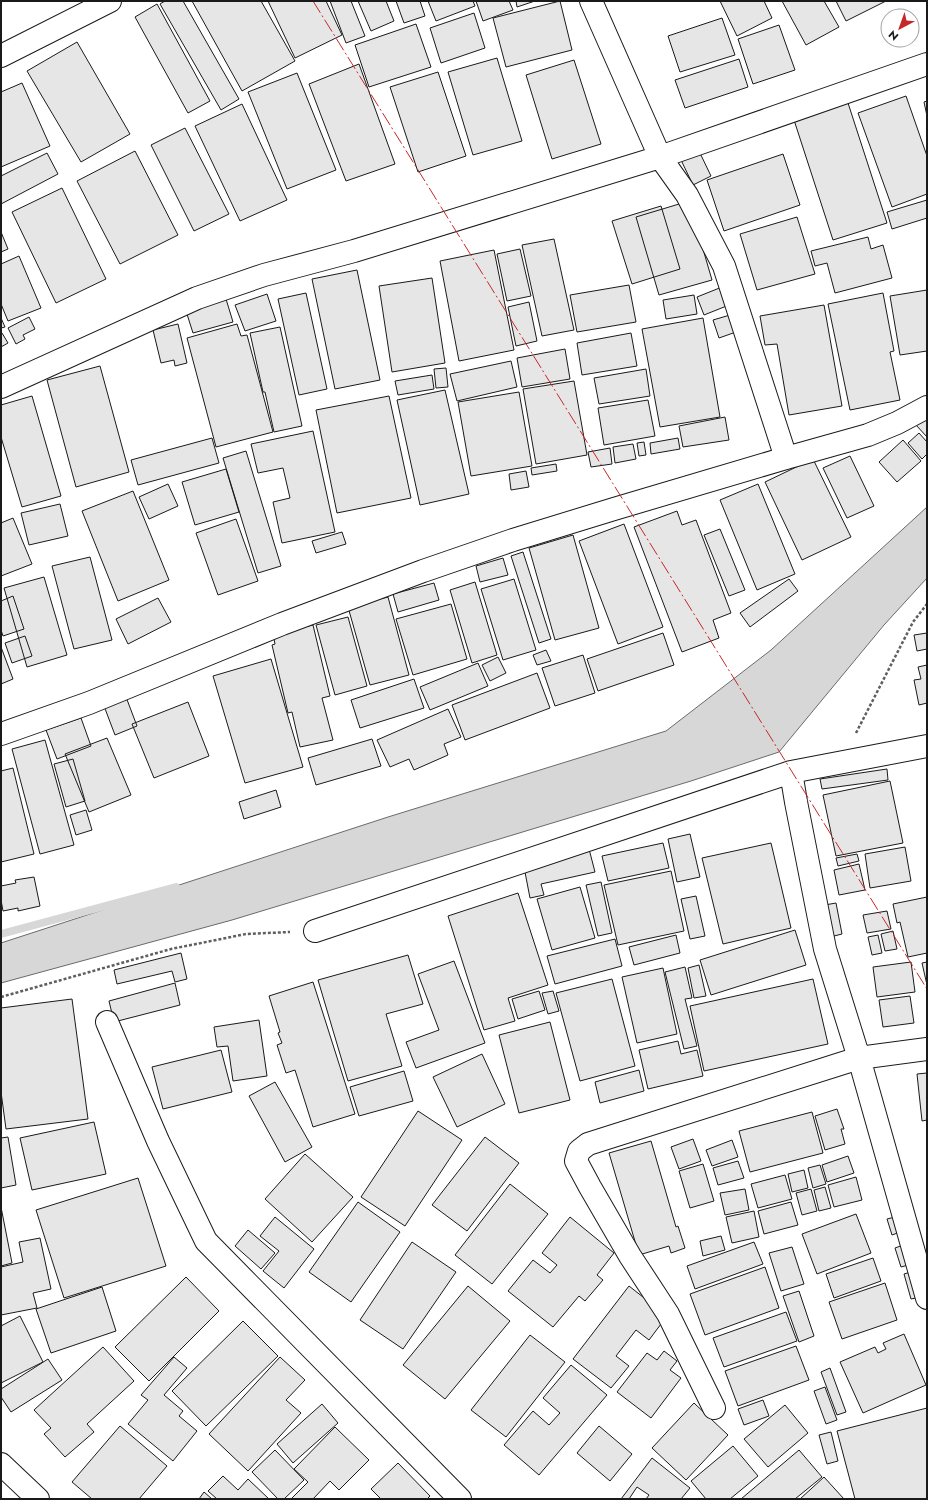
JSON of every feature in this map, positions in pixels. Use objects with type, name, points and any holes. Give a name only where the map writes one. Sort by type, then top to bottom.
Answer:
[{"type":"street","points":[[1,56],[110,1]]},
{"type":"street","points":[[591,1],[660,157],[687,195],[724,266],[786,458]]},
{"type":"street","points":[[1,387],[204,295],[264,275],[354,251],[660,157],[927,64]]},
{"type":"street","points":[[1,734],[89,703],[282,624],[423,571],[520,538],[786,458],[868,435],[897,423],[927,407]]},
{"type":"street","points":[[315,931],[791,772],[927,746]]},
{"type":"street","points":[[791,772],[825,949],[859,1058],[927,1298]]},
{"type":"street","points":[[106,1022],[158,1141],[206,1242],[460,1499]]},
{"type":"street","points":[[714,1408],[668,1314],[630,1256],[576,1161],[579,1151],[588,1144],[859,1058],[927,1049]]},
{"type":"street","points":[[1,1464],[38,1499]]},
{"type":"path","points":[[843,762],[862,721],[913,622],[927,604]]},
{"type":"path","points":[[1,997],[171,949],[246,934],[315,931]]},
{"type":"shaded area","points":[[927,507],[927,578],[884,625],[779,752],[691,781],[232,920],[1,983],[1,943],[388,817],[666,731],[771,650]]},
{"type":"building","points":[[165,1],[183,1],[239,99],[221,110],[160,4]]},
{"type":"building","points":[[192,1],[261,1],[295,61],[242,91]]},
{"type":"building","points":[[268,1],[326,1],[342,35],[295,58]]},
{"type":"building","points":[[330,1],[351,1],[365,36],[346,43]]},
{"type":"building","points":[[358,1],[386,1],[394,21],[371,31]]},
{"type":"building","points":[[396,1],[420,1],[425,16],[404,23]]},
{"type":"building","points":[[428,1],[473,1],[475,6],[436,21]]},
{"type":"building","points":[[476,1],[509,1],[513,10],[483,21]]},
{"type":"building","points":[[516,1],[535,1],[517,7]]},
{"type":"building","points":[[560,1],[572,50],[506,67],[493,18]]},
{"type":"building","points":[[720,1],[764,1],[772,18],[737,36]]},
{"type":"building","points":[[782,1],[824,1],[839,27],[806,45]]},
{"type":"building","points":[[836,1],[886,1],[846,21]]},
{"type":"building","points":[[157,4],[210,101],[188,113],[135,17]]},
{"type":"building","points":[[474,13],[485,48],[441,63],[430,28]]},
{"type":"building","points":[[722,18],[735,55],[680,72],[668,36]]},
{"type":"building","points":[[416,24],[431,67],[369,87],[355,45]]},
{"type":"building","points":[[779,25],[795,70],[753,84],[738,39]]},
{"type":"building","points":[[77,42],[130,134],[81,162],[27,71]]},
{"type":"building","points":[[497,58],[522,141],[473,155],[448,72]]},
{"type":"building","points":[[739,59],[748,87],[685,108],[675,80]]},
{"type":"building","points":[[574,60],[601,144],[552,159],[526,75]]},
{"type":"building","points":[[359,64],[395,164],[346,181],[309,84]]},
{"type":"building","points":[[438,72],[466,156],[418,172],[390,87]]},
{"type":"building","points":[[297,73],[336,170],[287,189],[248,92]]},
{"type":"building","points":[[22,83],[50,146],[1,167],[1,92]]},
{"type":"building","points":[[906,96],[927,156],[927,194],[892,207],[858,113]]},
{"type":"building","points":[[927,101],[927,116],[924,102]]},
{"type":"building","points":[[848,103],[887,223],[833,240],[794,120]]},
{"type":"building","points":[[242,104],[287,200],[240,221],[195,126]]},
{"type":"building","points":[[185,128],[229,214],[194,231],[151,145]]},
{"type":"building","points":[[135,151],[178,235],[120,264],[77,181]]},
{"type":"building","points":[[699,151],[711,176],[693,185],[681,160]]},
{"type":"building","points":[[47,153],[58,174],[1,204],[1,176]]},
{"type":"building","points":[[783,154],[800,205],[724,231],[707,180]]},
{"type":"building","points":[[62,188],[106,279],[56,303],[12,212]]},
{"type":"building","points":[[927,200],[927,218],[892,229],[887,212]]},
{"type":"building","points":[[689,201],[712,280],[659,295],[636,217]]},
{"type":"building","points":[[661,206],[680,269],[632,284],[612,221]]},
{"type":"building","points":[[797,217],[815,274],[757,290],[740,234]]},
{"type":"building","points":[[1,232],[8,249],[1,252]]},
{"type":"building","points":[[868,237],[871,249],[883,245],[892,278],[835,293],[827,263],[815,266],[811,251]]},
{"type":"building","points":[[554,239],[574,330],[542,336],[522,245]]},
{"type":"building","points":[[520,249],[531,296],[507,301],[497,254]]},
{"type":"building","points":[[494,250],[514,350],[459,361],[440,261]]},
{"type":"building","points":[[19,256],[41,308],[8,321],[1,304],[1,264]]},
{"type":"building","points":[[357,270],[380,380],[335,389],[312,279]]},
{"type":"building","points":[[432,278],[445,363],[392,372],[379,286]]},
{"type":"building","points":[[629,285],[636,322],[577,332],[570,295]]},
{"type":"building","points":[[722,287],[729,305],[704,315],[697,297]]},
{"type":"building","points":[[927,290],[927,351],[900,355],[890,296]]},
{"type":"building","points":[[306,293],[327,389],[299,395],[278,299]]},
{"type":"building","points":[[883,293],[894,351],[890,352],[900,400],[850,410],[828,304]]},
{"type":"building","points":[[267,294],[276,321],[245,331],[235,305]]},
{"type":"building","points":[[694,295],[697,314],[666,319],[663,300]]},
{"type":"building","points":[[226,299],[233,322],[193,333],[186,311]]},
{"type":"building","points":[[529,302],[537,341],[516,346],[508,307]]},
{"type":"building","points":[[824,305],[842,406],[789,415],[777,344],[765,345],[760,316]]},
{"type":"building","points":[[730,315],[736,332],[719,338],[713,320]]},
{"type":"building","points":[[29,317],[35,329],[23,335],[25,339],[16,344],[8,328]]},
{"type":"building","points":[[1,318],[5,327],[1,328]]},
{"type":"building","points":[[703,318],[720,417],[660,427],[642,329]]},
{"type":"building","points":[[178,324],[187,363],[175,366],[174,360],[161,363],[153,330]]},
{"type":"building","points":[[237,324],[241,336],[247,335],[273,432],[216,447],[187,338]]},
{"type":"building","points":[[280,327],[302,426],[274,432],[265,392],[263,392],[250,333]]},
{"type":"building","points":[[1,333],[8,343],[1,347]]},
{"type":"building","points":[[631,333],[637,366],[582,375],[577,343]]},
{"type":"building","points":[[565,349],[570,379],[522,387],[517,358]]},
{"type":"building","points":[[511,361],[517,387],[457,401],[450,374]]},
{"type":"building","points":[[100,366],[129,472],[76,487],[47,380]]},
{"type":"building","points":[[446,368],[448,387],[436,388],[434,369]]},
{"type":"building","points":[[646,369],[650,396],[599,404],[594,378]]},
{"type":"building","points":[[432,375],[434,389],[398,395],[395,381]]},
{"type":"building","points":[[574,381],[587,455],[536,464],[523,389]]},
{"type":"building","points":[[445,390],[469,494],[420,505],[397,400]]},
{"type":"building","points":[[519,392],[532,466],[471,476],[458,402]]},
{"type":"building","points":[[32,396],[61,496],[22,507],[1,437],[1,405]]},
{"type":"building","points":[[389,396],[411,498],[337,513],[316,410]]},
{"type":"building","points":[[648,400],[655,436],[604,445],[598,408]]},
{"type":"building","points":[[725,417],[729,440],[683,447],[679,426]]},
{"type":"building","points":[[926,417],[927,419],[927,437],[916,425]]},
{"type":"building","points":[[313,431],[335,532],[282,543],[273,502],[290,498],[283,468],[258,473],[251,444]]},
{"type":"building","points":[[919,433],[927,442],[927,454],[922,459],[908,443]]},
{"type":"building","points":[[212,438],[219,463],[138,485],[131,460]]},
{"type":"building","points":[[678,438],[680,449],[651,454],[650,443]]},
{"type":"building","points":[[903,440],[921,461],[897,482],[879,462]]},
{"type":"building","points":[[644,442],[646,455],[639,456],[637,443]]},
{"type":"building","points":[[633,444],[636,459],[615,463],[613,447]]},
{"type":"building","points":[[610,448],[612,464],[591,467],[588,452]]},
{"type":"building","points":[[246,451],[281,566],[258,573],[223,458]]},
{"type":"building","points":[[850,456],[874,506],[847,518],[823,468]]},
{"type":"building","points":[[813,459],[851,537],[802,560],[765,482]]},
{"type":"building","points":[[556,464],[557,471],[532,475],[531,468]]},
{"type":"building","points":[[226,469],[239,512],[195,525],[182,482]]},
{"type":"building","points":[[526,471],[529,487],[511,490],[509,474]]},
{"type":"building","points":[[168,484],[178,506],[149,519],[139,497]]},
{"type":"building","points":[[758,484],[795,574],[757,590],[720,500]]},
{"type":"building","points":[[133,491],[169,580],[118,601],[82,511]]},
{"type":"building","points":[[60,504],[68,536],[29,545],[21,513]]},
{"type":"building","points":[[677,511],[682,525],[696,520],[731,613],[713,620],[719,638],[682,652],[634,527]]},
{"type":"building","points":[[13,518],[32,564],[1,576],[1,523]]},
{"type":"building","points":[[236,519],[258,581],[218,595],[196,533]]},
{"type":"building","points":[[624,524],[663,627],[618,644],[579,541]]},
{"type":"building","points":[[720,529],[745,590],[729,596],[704,535]]},
{"type":"building","points":[[342,532],[346,544],[316,553],[312,541]]},
{"type":"building","points":[[573,535],[599,628],[555,640],[529,548]]},
{"type":"building","points":[[523,552],[551,639],[539,643],[511,556]]},
{"type":"building","points":[[90,557],[112,640],[74,649],[52,566]]},
{"type":"building","points":[[503,558],[508,575],[480,582],[476,566]]},
{"type":"building","points":[[44,577],[67,655],[27,667],[4,588]]},
{"type":"building","points":[[514,579],[536,650],[503,660],[481,589]]},
{"type":"building","points":[[789,579],[798,591],[750,627],[740,613]]},
{"type":"building","points":[[475,582],[497,655],[472,663],[450,590]]},
{"type":"building","points":[[434,583],[439,600],[398,612],[393,594]]},
{"type":"building","points":[[13,596],[24,629],[3,636],[1,630],[1,601]]},
{"type":"building","points":[[388,597],[409,675],[370,685],[348,607]]},
{"type":"building","points":[[158,598],[171,622],[128,644],[116,619]]},
{"type":"building","points":[[451,604],[467,659],[413,675],[396,619]]},
{"type":"building","points":[[348,617],[367,686],[335,695],[316,625]]},
{"type":"building","points":[[313,625],[330,696],[322,698],[333,740],[300,747],[292,712],[288,713],[272,645],[275,644],[273,634]]},
{"type":"building","points":[[663,633],[674,665],[598,691],[587,659]]},
{"type":"building","points":[[927,633],[927,649],[917,651],[914,635]]},
{"type":"building","points":[[25,636],[32,656],[12,663],[5,643]]},
{"type":"building","points":[[1,647],[13,679],[1,684]]},
{"type":"building","points":[[546,650],[551,661],[537,665],[533,655]]},
{"type":"building","points":[[583,655],[595,693],[555,706],[542,668]]},
{"type":"building","points":[[498,657],[506,673],[490,681],[482,665]]},
{"type":"building","points":[[271,659],[303,767],[245,783],[213,676]]},
{"type":"building","points":[[478,663],[488,686],[430,710],[420,687]]},
{"type":"building","points":[[927,665],[927,703],[919,705],[914,680],[921,679],[918,667]]},
{"type":"building","points":[[537,673],[550,708],[465,740],[452,705]]},
{"type":"building","points":[[414,679],[424,708],[360,728],[351,700]]},
{"type":"building","points":[[126,697],[137,726],[115,735],[104,706]]},
{"type":"building","points":[[188,702],[209,756],[154,778],[132,724]]},
{"type":"building","points":[[448,709],[461,737],[444,744],[448,755],[414,770],[409,759],[390,767],[377,740]]},
{"type":"building","points":[[81,718],[91,746],[57,759],[46,730]]},
{"type":"building","points":[[107,738],[131,795],[89,812],[65,754]]},
{"type":"building","points":[[372,739],[381,766],[316,785],[308,758]]},
{"type":"building","points":[[45,740],[74,845],[40,854],[12,749]]},
{"type":"building","points":[[73,759],[85,801],[66,807],[54,764]]},
{"type":"building","points":[[13,768],[34,854],[1,862],[1,771]]},
{"type":"building","points":[[887,769],[888,780],[822,789],[820,779]]},
{"type":"building","points":[[890,781],[903,843],[836,856],[823,795]]},
{"type":"building","points":[[276,790],[281,807],[244,819],[239,802]]},
{"type":"building","points":[[86,810],[92,830],[76,835],[70,815]]},
{"type":"building","points":[[690,834],[700,877],[677,882],[668,839]]},
{"type":"building","points":[[663,843],[669,868],[608,881],[602,856]]},
{"type":"building","points":[[771,843],[791,928],[723,944],[702,858]]},
{"type":"building","points":[[905,847],[911,881],[870,888],[865,854]]},
{"type":"building","points":[[589,849],[595,872],[541,884],[544,895],[530,898],[524,867]]},
{"type":"building","points":[[857,854],[859,861],[838,866],[836,858]]},
{"type":"building","points":[[859,864],[865,890],[839,895],[834,870]]},
{"type":"building","points":[[671,871],[684,931],[618,945],[604,885]]},
{"type":"building","points":[[34,877],[40,906],[18,911],[18,908],[3,911],[1,886],[16,883],[15,880]]},
{"type":"building","points":[[601,882],[612,933],[598,936],[586,885]]},
{"type":"building","points":[[580,887],[595,938],[552,950],[537,899]]},
{"type":"building","points":[[518,893],[548,985],[508,998],[515,1021],[484,1030],[448,916]]},
{"type":"building","points":[[696,896],[705,936],[690,939],[681,899]]},
{"type":"building","points":[[927,897],[927,953],[908,957],[900,922],[897,923],[893,904]]},
{"type":"building","points":[[836,903],[842,934],[826,938],[819,906]]},
{"type":"building","points":[[887,911],[891,929],[867,933],[863,915]]},
{"type":"building","points":[[795,930],[806,965],[711,995],[700,960]]},
{"type":"building","points":[[893,931],[897,949],[885,951],[881,934]]},
{"type":"building","points":[[676,935],[680,953],[634,965],[629,947]]},
{"type":"building","points":[[878,935],[882,953],[872,955],[868,937]]},
{"type":"building","points":[[615,939],[622,966],[555,984],[547,956]]},
{"type":"building","points":[[181,953],[187,979],[175,982],[172,971],[117,984],[114,970]]},
{"type":"building","points":[[408,955],[423,1004],[386,1014],[402,1066],[348,1081],[318,980]]},
{"type":"building","points":[[454,961],[485,1043],[416,1068],[406,1042],[439,1030],[418,974]]},
{"type":"building","points":[[911,962],[915,992],[877,997],[873,967]]},
{"type":"building","points":[[927,962],[927,985],[922,963]]},
{"type":"building","points":[[699,965],[706,996],[694,998],[688,968]]},
{"type":"building","points":[[685,967],[692,998],[685,999],[697,1046],[684,1049],[665,972]]},
{"type":"building","points":[[663,968],[677,1034],[637,1043],[622,977]]},
{"type":"building","points":[[612,979],[635,1066],[580,1081],[556,993]]},
{"type":"building","points":[[813,979],[828,1044],[704,1071],[690,1006]]},
{"type":"building","points":[[313,982],[355,1114],[313,1127],[295,1070],[286,1073],[277,1045],[282,1043],[278,1033],[280,1032],[269,996]]},
{"type":"building","points":[[175,983],[180,1005],[114,1022],[109,1001]]},
{"type":"building","points":[[539,991],[545,1010],[518,1019],[512,999]]},
{"type":"building","points":[[553,991],[559,1011],[548,1014],[542,993]]},
{"type":"building","points":[[910,996],[914,1023],[883,1027],[879,1000]]},
{"type":"building","points":[[72,999],[88,1119],[6,1129],[1,1092],[1,1008]]},
{"type":"building","points":[[259,1020],[267,1076],[233,1081],[228,1046],[217,1047],[214,1027]]},
{"type":"building","points":[[550,1022],[570,1100],[519,1113],[499,1035]]},
{"type":"building","points":[[678,1041],[681,1054],[697,1050],[703,1076],[648,1089],[639,1050]]},
{"type":"building","points":[[221,1050],[232,1092],[163,1109],[152,1067]]},
{"type":"building","points":[[482,1054],[505,1104],[457,1127],[433,1077]]},
{"type":"building","points":[[639,1070],[644,1091],[600,1103],[595,1082]]},
{"type":"building","points":[[404,1071],[413,1101],[359,1116],[350,1087]]},
{"type":"building","points":[[927,1073],[927,1120],[922,1121],[917,1074]]},
{"type":"building","points":[[275,1082],[312,1147],[285,1162],[249,1096]]},
{"type":"building","points":[[837,1109],[844,1129],[841,1129],[845,1144],[825,1150],[815,1116]]},
{"type":"building","points":[[418,1111],[462,1140],[405,1226],[361,1197]]},
{"type":"building","points":[[812,1112],[823,1153],[750,1172],[739,1131]]},
{"type":"building","points":[[94,1122],[106,1174],[32,1190],[20,1138]]},
{"type":"building","points":[[8,1137],[16,1185],[1,1188],[1,1138]]},
{"type":"building","points":[[485,1137],[519,1163],[467,1231],[432,1205]]},
{"type":"building","points":[[693,1139],[701,1161],[679,1169],[671,1147]]},
{"type":"building","points":[[732,1140],[738,1157],[712,1166],[706,1150]]},
{"type":"building","points":[[651,1141],[676,1227],[678,1226],[685,1248],[671,1253],[669,1246],[639,1255],[609,1153]]},
{"type":"building","points":[[305,1154],[353,1197],[312,1242],[265,1199]]},
{"type":"building","points":[[848,1156],[854,1173],[827,1182],[822,1165]]},
{"type":"building","points":[[738,1161],[744,1178],[718,1185],[713,1168]]},
{"type":"building","points":[[703,1164],[714,1201],[690,1208],[679,1171]]},
{"type":"building","points":[[820,1165],[826,1184],[813,1188],[808,1168]]},
{"type":"building","points":[[804,1170],[808,1188],[792,1192],[788,1174]]},
{"type":"building","points":[[785,1175],[792,1199],[758,1208],[751,1184]]},
{"type":"building","points":[[856,1177],[862,1200],[834,1207],[828,1185]]},
{"type":"building","points":[[138,1178],[166,1266],[64,1298],[36,1210]]},
{"type":"building","points":[[510,1184],[548,1214],[492,1284],[455,1255]]},
{"type":"building","points":[[825,1187],[831,1208],[819,1211],[814,1190]]},
{"type":"building","points":[[745,1189],[749,1210],[725,1215],[720,1193]]},
{"type":"building","points":[[811,1189],[817,1211],[802,1215],[796,1193]]},
{"type":"building","points":[[358,1202],[400,1232],[351,1302],[309,1272]]},
{"type":"building","points":[[791,1202],[798,1225],[764,1234],[758,1211]]},
{"type":"building","points":[[1,1207],[12,1263],[1,1266]]},
{"type":"building","points":[[754,1211],[759,1237],[732,1243],[726,1217]]},
{"type":"building","points":[[856,1214],[871,1253],[817,1274],[802,1234]]},
{"type":"building","points":[[275,1217],[314,1249],[284,1288],[263,1271],[279,1251],[260,1236]]},
{"type":"building","points":[[570,1217],[614,1253],[597,1275],[603,1280],[585,1301],[579,1296],[553,1327],[508,1291],[533,1260],[550,1273],[557,1265],[542,1253]]},
{"type":"building","points":[[895,1217],[900,1232],[892,1235],[887,1219]]},
{"type":"building","points":[[248,1230],[275,1253],[261,1269],[235,1246]]},
{"type":"building","points":[[721,1236],[725,1250],[703,1256],[700,1241]]},
{"type":"building","points":[[40,1238],[51,1289],[33,1293],[37,1308],[1,1315],[1,1267],[23,1262],[19,1242]]},
{"type":"building","points":[[412,1242],[456,1272],[403,1349],[360,1320]]},
{"type":"building","points":[[754,1242],[763,1264],[695,1289],[687,1266]]},
{"type":"building","points":[[906,1244],[912,1264],[901,1267],[895,1248]]},
{"type":"building","points":[[792,1247],[804,1284],[781,1291],[769,1253]]},
{"type":"building","points":[[873,1258],[881,1281],[834,1298],[826,1274]]},
{"type":"building","points":[[765,1267],[779,1308],[705,1335],[690,1294]]},
{"type":"building","points":[[914,1271],[921,1297],[911,1299],[904,1274]]},
{"type":"building","points":[[186,1277],[219,1311],[149,1381],[115,1347]]},
{"type":"building","points":[[885,1283],[897,1320],[842,1339],[829,1302]]},
{"type":"building","points":[[468,1286],[510,1321],[445,1399],[403,1365]]},
{"type":"building","points":[[629,1286],[667,1316],[649,1340],[636,1330],[616,1356],[629,1366],[611,1388],[573,1359]]},
{"type":"building","points":[[102,1287],[116,1331],[51,1353],[36,1309]]},
{"type":"building","points":[[799,1291],[814,1336],[799,1342],[783,1296]]},
{"type":"building","points":[[786,1312],[797,1341],[724,1367],[713,1338]]},
{"type":"building","points":[[20,1316],[43,1362],[1,1383],[1,1326]]},
{"type":"building","points":[[243,1321],[278,1356],[206,1426],[172,1391]]},
{"type":"building","points":[[904,1334],[926,1385],[863,1413],[840,1362],[875,1347],[878,1353],[886,1349],[883,1343]]},
{"type":"building","points":[[530,1335],[565,1362],[506,1437],[471,1410]]},
{"type":"building","points":[[796,1346],[809,1380],[738,1406],[725,1371]]},
{"type":"building","points":[[103,1347],[134,1381],[87,1424],[94,1432],[65,1457],[44,1434],[51,1428],[34,1410]]},
{"type":"building","points":[[664,1351],[677,1361],[670,1370],[681,1378],[651,1418],[617,1392],[647,1353],[657,1360]]},
{"type":"building","points":[[174,1357],[187,1368],[164,1395],[183,1411],[179,1416],[197,1431],[173,1461],[128,1424],[148,1400],[141,1395]]},
{"type":"building","points":[[280,1357],[305,1380],[286,1400],[301,1413],[248,1471],[209,1434]]},
{"type":"building","points":[[48,1359],[62,1380],[11,1412],[1,1397],[1,1389]]},
{"type":"building","points":[[571,1365],[607,1395],[539,1475],[504,1445],[533,1411],[549,1425],[560,1413],[543,1398]]},
{"type":"building","points":[[830,1368],[846,1412],[837,1415],[821,1372]]},
{"type":"building","points":[[825,1387],[837,1420],[826,1424],[814,1391]]},
{"type":"building","points":[[763,1400],[769,1416],[744,1425],[738,1409]]},
{"type":"building","points":[[694,1403],[728,1435],[686,1480],[652,1448]]},
{"type":"building","points":[[322,1404],[338,1423],[293,1463],[277,1444]]},
{"type":"building","points":[[785,1405],[808,1433],[768,1467],[744,1439]]},
{"type":"building","points":[[927,1408],[927,1499],[855,1499],[837,1431]]},
{"type":"building","points":[[120,1426],[167,1466],[139,1499],[92,1499],[72,1482]]},
{"type":"building","points":[[599,1426],[632,1454],[610,1481],[577,1453]]},
{"type":"building","points":[[335,1427],[369,1460],[339,1490],[330,1481],[313,1499],[291,1499],[308,1482],[294,1469]]},
{"type":"building","points":[[831,1432],[838,1461],[827,1464],[819,1435]]},
{"type":"building","points":[[733,1446],[758,1476],[730,1499],[706,1499],[691,1481]]},
{"type":"building","points":[[275,1450],[304,1480],[284,1499],[278,1499],[252,1472]]},
{"type":"building","points":[[799,1450],[822,1477],[795,1499],[741,1499]]},
{"type":"building","points":[[652,1458],[690,1488],[681,1499],[646,1499],[649,1495],[637,1487],[629,1499],[621,1499]]},
{"type":"building","points":[[398,1463],[430,1496],[427,1499],[381,1499],[371,1489]]},
{"type":"building","points":[[223,1476],[238,1490],[248,1479],[269,1499],[217,1499],[208,1491]]},
{"type":"building","points":[[824,1477],[844,1499],[800,1499]]},
{"type":"building","points":[[204,1492],[212,1499],[199,1499]]},
{"type":"waterway","points":[[1,934],[176,887]]},
{"type":"power","points":[[313,1],[927,989]]}]
